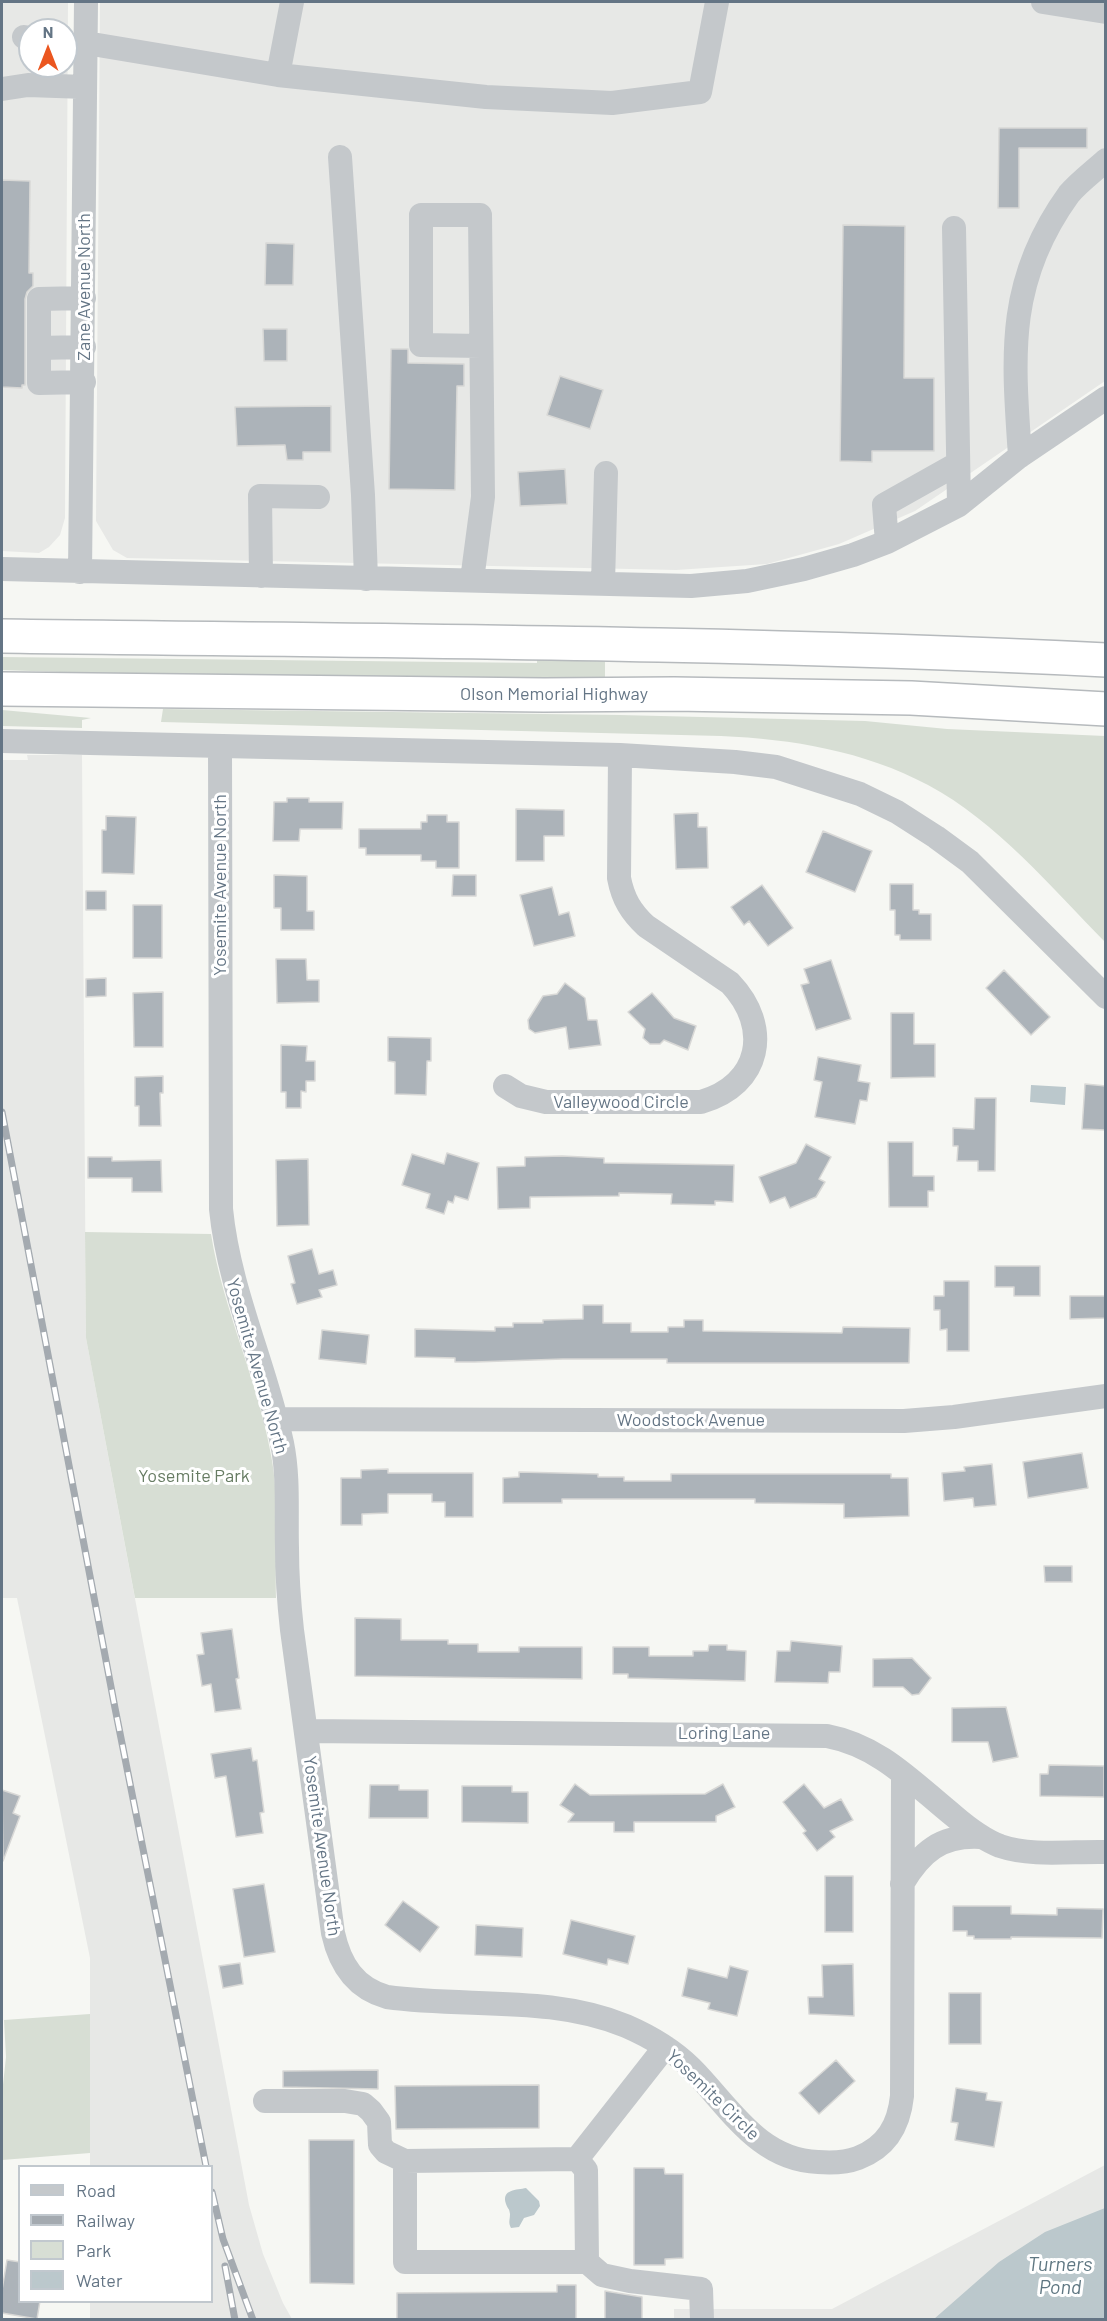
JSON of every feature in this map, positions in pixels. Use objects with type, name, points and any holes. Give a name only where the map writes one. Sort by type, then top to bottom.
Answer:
[{"type":"highway","points":[[8,636],[651,644],[910,650],[1106,660]]},
{"type":"highway","points":[[910,650],[1106,641]]},
{"type":"highway","name":"Olson Memorial Highway","points":[[14,689],[911,698],[1106,708]]},
{"type":"highway","points":[[911,698],[1070,723],[1106,726]]},
{"type":"street","name":"Zane Avenue North","points":[[80,572],[84,382],[85,87],[79,40],[86,2]]},
{"type":"street","points":[[278,75],[292,2]]},
{"type":"street","points":[[79,40],[278,75],[486,97],[603,103],[700,92],[717,2]]},
{"type":"street","points":[[1042,2],[1106,12]]},
{"type":"street","points":[[2,89],[28,85],[85,87]]},
{"type":"street","points":[[340,157],[363,485],[366,579]]},
{"type":"street","points":[[1020,456],[1014,370],[1020,299],[1034,255],[1070,193],[1106,159]]},
{"type":"street","points":[[472,580],[483,497],[480,215],[421,215],[421,345],[481,346]]},
{"type":"street","points":[[954,228],[959,505]]},
{"type":"street","points":[[84,298],[39,299],[39,383],[84,382]]},
{"type":"street","points":[[39,348],[84,347]]},
{"type":"street","points":[[2,569],[691,586],[747,581],[804,569],[853,555],[887,542],[959,505],[1020,456],[1106,398]]},
{"type":"street","points":[[887,542],[884,505],[957,464]]},
{"type":"street","points":[[603,583],[606,473]]},
{"type":"street","points":[[261,576],[260,496],[318,497]]},
{"type":"street","points":[[13,741],[620,755],[735,762],[776,767],[870,798],[936,837],[970,862],[1106,997]]},
{"type":"street","name":"Yosemite Avenue North","points":[[220,746],[221,1209],[232,1275],[282,1444],[285,1470],[288,1600],[335,1941],[342,1962],[354,1979]]},
{"type":"street","name":"Valleywood Circle","points":[[505,1086],[521,1096],[546,1102],[701,1102],[730,1090],[748,1069],[753,1057],[755,1027],[753,1016],[739,993],[730,983],[646,926],[631,910],[622,892],[619,879],[620,755]]},
{"type":"street","name":"Woodstock Avenue","points":[[275,1419],[904,1421],[954,1417],[1106,1396]]},
{"type":"street","name":"Loring Lane","points":[[307,1731],[812,1734],[857,1743],[889,1762],[980,1837],[1016,1850],[1106,1852]]},
{"type":"street","name":"Yosemite Circle","points":[[354,1979],[377,1994],[401,1999],[568,2009],[626,2026],[665,2047],[689,2066],[752,2135],[779,2154],[810,2162],[847,2162],[864,2156],[879,2147],[890,2136],[896,2124],[903,2096],[903,1775]]},
{"type":"street","points":[[902,1884],[913,1865],[924,1853],[937,1845],[966,1836],[980,1837]]},
{"type":"street","points":[[577,2159],[665,2047]]},
{"type":"street","points":[[265,2101],[345,2101],[363,2104],[379,2122],[380,2145],[386,2152],[405,2160],[577,2159]]},
{"type":"street","points":[[577,2159],[586,2170],[587,2262]]},
{"type":"street","points":[[405,2160],[405,2262],[587,2262],[602,2275],[630,2281],[701,2289],[702,2319]]},
{"type":"shaded area","points":[[2,2],[68,2],[68,18],[18,18],[18,78],[68,78],[65,518],[60,535],[49,547],[39,553],[2,551]]},
{"type":"shaded area","points":[[100,2],[1105,2],[1105,381],[915,511],[839,544],[767,564],[676,570],[127,558],[113,550],[96,521]]},
{"type":"shaded area","points":[[27,755],[82,755],[86,1338],[249,2205],[263,2254],[292,2319],[90,2319],[90,2303],[213,2303],[213,2165],[90,2165],[90,1958],[17,1598],[2,1598],[2,760],[28,760]]},
{"type":"shaded area","points":[[1105,2165],[1105,2319],[674,2320],[674,2309],[832,2309]]},
{"type":"green space","points":[[537,654],[605,656],[605,677],[539,681],[208,677],[2,670],[2,657],[537,663]]},
{"type":"green space","points":[[163,709],[620,715],[865,721],[947,729],[1105,736],[1105,942],[1022,857],[977,817],[953,800],[904,773],[853,755],[774,740],[721,736],[161,722]]},
{"type":"green space","points":[[2,710],[91,718],[82,720],[82,728],[2,726]]},
{"type":"green space","name":"Yosemite Park","points":[[85,1232],[211,1234],[216,1262],[258,1400],[271,1455],[276,1509],[276,1598],[135,1598],[86,1338]]},
{"type":"green space","points":[[90,2014],[90,2153],[2,2160],[2,2094],[6,2057],[4,2020]]},
{"type":"water","points":[[1031,1085],[1066,1087],[1065,1105],[1030,1102]]},
{"type":"water","points":[[526,2188],[539,2201],[540,2206],[534,2215],[524,2218],[519,2227],[511,2228],[506,2195],[511,2191]]},
{"type":"water","name":"Turners Pond","points":[[1105,2208],[1105,2319],[934,2319],[999,2262],[1045,2232]]},
{"type":"building","points":[[999,128],[1087,128],[1087,148],[1019,148],[1019,208],[998,208]]},
{"type":"building","points":[[2,180],[30,181],[29,273],[33,273],[33,286],[27,292],[25,299],[25,385],[22,385],[22,388],[2,387]]},
{"type":"building","points":[[843,225],[905,226],[904,378],[934,378],[934,451],[872,451],[872,462],[840,461]]},
{"type":"building","points":[[266,243],[294,244],[293,285],[265,285]]},
{"type":"building","points":[[263,329],[287,329],[287,361],[264,361]]},
{"type":"building","points":[[391,349],[408,349],[408,363],[464,364],[464,386],[457,386],[455,490],[389,489]]},
{"type":"building","points":[[560,376],[603,390],[590,429],[547,415]]},
{"type":"building","points":[[331,406],[331,452],[303,452],[303,460],[287,460],[285,445],[237,446],[235,407]]},
{"type":"building","points":[[565,469],[567,504],[520,506],[518,472]]},
{"type":"building","points":[[287,798],[309,798],[309,802],[343,802],[342,829],[300,829],[299,841],[273,841],[274,802],[287,802]]},
{"type":"building","points":[[516,809],[564,810],[564,836],[544,836],[544,861],[516,861]]},
{"type":"building","points":[[698,813],[698,827],[707,827],[708,868],[676,869],[674,814]]},
{"type":"building","points":[[427,815],[447,815],[447,822],[459,822],[459,868],[436,868],[436,861],[421,861],[421,855],[366,855],[366,848],[359,848],[359,829],[421,829],[421,822],[427,822]]},
{"type":"building","points":[[106,816],[136,817],[134,874],[102,873],[102,830],[106,830]]},
{"type":"building","points":[[823,831],[872,851],[855,892],[806,872]]},
{"type":"building","points":[[274,875],[307,876],[307,911],[314,911],[314,930],[281,930],[281,908],[274,908]]},
{"type":"building","points":[[453,875],[476,875],[476,896],[452,896]]},
{"type":"building","points":[[890,884],[913,884],[913,910],[919,910],[919,914],[931,914],[931,940],[900,940],[900,935],[895,935],[895,910],[890,910]]},
{"type":"building","points":[[762,885],[793,928],[768,946],[749,921],[744,925],[731,907]]},
{"type":"building","points":[[552,887],[559,915],[569,912],[575,936],[534,946],[520,895]]},
{"type":"building","points":[[86,891],[106,891],[106,910],[86,910]]},
{"type":"building","points":[[133,905],[162,905],[162,958],[133,958]]},
{"type":"building","points":[[276,959],[306,959],[307,980],[319,980],[319,1002],[277,1003]]},
{"type":"building","points":[[831,960],[851,1019],[816,1030],[801,985],[809,983],[804,969]]},
{"type":"building","points":[[1004,970],[1050,1017],[1031,1035],[986,988]]},
{"type":"building","points":[[106,978],[106,996],[86,997],[86,979]]},
{"type":"building","points":[[565,983],[585,998],[588,1020],[597,1020],[601,1045],[569,1049],[566,1027],[535,1033],[529,1029],[528,1020],[543,996],[557,994]]},
{"type":"building","points":[[163,992],[163,1047],[134,1047],[133,993]]},
{"type":"building","points":[[652,993],[674,1018],[696,1026],[688,1050],[664,1040],[660,1044],[650,1044],[643,1038],[645,1029],[628,1012]]},
{"type":"building","points":[[891,1013],[914,1013],[914,1044],[935,1044],[935,1077],[891,1078]]},
{"type":"building","points":[[388,1037],[431,1038],[431,1061],[427,1061],[426,1095],[395,1094],[395,1062],[388,1061]]},
{"type":"building","points":[[281,1045],[307,1046],[306,1061],[315,1061],[315,1081],[306,1081],[306,1092],[301,1091],[301,1108],[286,1108],[286,1092],[281,1092]]},
{"type":"building","points":[[818,1057],[861,1065],[858,1081],[870,1083],[867,1101],[860,1100],[855,1124],[815,1117],[822,1082],[814,1080]]},
{"type":"building","points":[[163,1076],[163,1093],[160,1093],[161,1126],[139,1126],[139,1106],[135,1106],[135,1077]]},
{"type":"building","points":[[1085,1084],[1106,1086],[1106,1130],[1082,1129]]},
{"type":"building","points":[[975,1098],[996,1098],[995,1171],[978,1171],[978,1161],[957,1161],[958,1146],[953,1146],[953,1128],[974,1129]]},
{"type":"building","points":[[888,1142],[913,1142],[913,1176],[934,1176],[934,1191],[928,1191],[928,1207],[889,1207]]},
{"type":"building","points":[[806,1144],[831,1157],[819,1179],[825,1182],[816,1197],[790,1208],[785,1197],[770,1203],[759,1177],[796,1163]]},
{"type":"building","points":[[447,1153],[479,1163],[468,1200],[455,1196],[453,1203],[448,1201],[444,1214],[426,1208],[430,1194],[402,1185],[412,1154],[444,1164]]},
{"type":"building","points":[[88,1157],[112,1157],[112,1161],[161,1160],[162,1192],[132,1192],[132,1178],[88,1178]]},
{"type":"building","points":[[525,1157],[604,1158],[604,1163],[734,1165],[733,1202],[715,1201],[715,1205],[671,1204],[672,1194],[619,1193],[619,1196],[530,1197],[530,1208],[498,1209],[497,1167],[525,1166]]},
{"type":"building","points":[[308,1159],[309,1225],[277,1226],[276,1160]]},
{"type":"building","points":[[312,1249],[319,1274],[333,1270],[337,1285],[319,1290],[322,1297],[297,1304],[291,1284],[295,1283],[288,1256]]},
{"type":"building","points":[[995,1266],[1040,1266],[1040,1296],[1014,1296],[1014,1287],[995,1287]]},
{"type":"building","points":[[944,1281],[969,1281],[969,1351],[947,1351],[947,1329],[940,1330],[940,1310],[934,1310],[934,1296],[944,1296]]},
{"type":"building","points":[[1070,1296],[1106,1296],[1106,1318],[1070,1319]]},
{"type":"building","points":[[583,1305],[603,1305],[603,1323],[631,1323],[631,1332],[668,1332],[668,1327],[684,1327],[684,1320],[703,1320],[703,1331],[842,1333],[843,1327],[910,1328],[909,1363],[667,1363],[667,1359],[455,1362],[455,1358],[415,1357],[415,1329],[495,1331],[495,1327],[513,1327],[513,1323],[583,1319]]},
{"type":"building","points":[[322,1330],[369,1335],[366,1364],[319,1359]]},
{"type":"building","points":[[1082,1453],[1088,1488],[1028,1498],[1023,1462]]},
{"type":"building","points":[[992,1464],[996,1505],[974,1507],[973,1498],[944,1501],[942,1473],[965,1471],[964,1467]]},
{"type":"building","points":[[388,1469],[388,1473],[473,1473],[473,1517],[445,1517],[445,1502],[432,1502],[432,1494],[388,1494],[388,1513],[362,1514],[362,1525],[341,1525],[341,1478],[361,1478],[361,1470]]},
{"type":"building","points":[[519,1472],[598,1474],[598,1477],[624,1477],[624,1481],[671,1481],[671,1474],[891,1474],[891,1478],[908,1478],[909,1516],[844,1518],[844,1504],[755,1503],[755,1499],[562,1499],[562,1503],[503,1503],[503,1478],[519,1477]]},
{"type":"building","points":[[1044,1566],[1072,1566],[1072,1582],[1045,1582]]},
{"type":"building","points":[[355,1618],[401,1619],[401,1640],[448,1640],[448,1644],[478,1644],[478,1652],[519,1652],[519,1647],[582,1647],[582,1679],[355,1676]]},
{"type":"building","points":[[232,1629],[241,1709],[215,1712],[211,1684],[202,1686],[197,1655],[204,1654],[201,1633]]},
{"type":"building","points":[[791,1641],[842,1646],[840,1672],[829,1672],[828,1683],[775,1682],[777,1651],[790,1651]]},
{"type":"building","points":[[709,1645],[727,1645],[727,1650],[746,1651],[745,1681],[628,1678],[628,1674],[613,1674],[613,1647],[649,1647],[649,1656],[693,1656],[693,1651],[708,1651]]},
{"type":"building","points":[[912,1658],[931,1678],[919,1694],[912,1695],[903,1687],[873,1687],[873,1659]]},
{"type":"building","points":[[1006,1707],[1018,1757],[993,1762],[988,1742],[952,1742],[952,1708]]},
{"type":"building","points":[[251,1748],[253,1761],[257,1760],[264,1812],[260,1813],[263,1833],[236,1837],[226,1776],[215,1778],[211,1754]]},
{"type":"building","points":[[1049,1765],[1104,1766],[1104,1797],[1040,1796],[1040,1774],[1048,1774]]},
{"type":"building","points":[[575,1784],[590,1795],[705,1794],[723,1784],[735,1807],[716,1816],[716,1822],[634,1822],[634,1832],[614,1832],[614,1822],[568,1822],[574,1814],[560,1805]]},
{"type":"building","points":[[804,1784],[824,1808],[841,1799],[853,1820],[830,1831],[835,1837],[817,1851],[803,1833],[806,1831],[783,1802]]},
{"type":"building","points":[[370,1785],[399,1785],[399,1790],[428,1790],[428,1818],[369,1818]]},
{"type":"building","points":[[462,1786],[512,1786],[512,1792],[528,1792],[528,1823],[462,1822]]},
{"type":"building","points":[[2,1790],[20,1796],[13,1813],[20,1816],[3,1861]]},
{"type":"building","points":[[825,1876],[853,1876],[853,1932],[825,1932]]},
{"type":"building","points":[[264,1884],[275,1952],[244,1957],[233,1889]]},
{"type":"building","points":[[403,1901],[439,1927],[420,1952],[385,1925]]},
{"type":"building","points":[[953,1906],[1011,1906],[1011,1914],[1057,1915],[1057,1908],[1103,1909],[1102,1938],[974,1939],[974,1936],[967,1936],[967,1931],[953,1931]]},
{"type":"building","points":[[571,1920],[635,1936],[628,1964],[608,1959],[607,1965],[563,1954]]},
{"type":"building","points":[[476,1925],[523,1928],[522,1957],[475,1955]]},
{"type":"building","points":[[240,1963],[243,1984],[223,1988],[219,1966]]},
{"type":"building","points":[[853,1964],[854,2016],[809,2014],[808,1997],[823,1997],[822,1965]]},
{"type":"building","points":[[730,1966],[748,1971],[737,2016],[708,2009],[710,2003],[682,1996],[688,1968],[727,1978]]},
{"type":"building","points":[[949,1993],[981,1993],[981,2044],[949,2044]]},
{"type":"building","points":[[836,2060],[855,2081],[819,2114],[799,2093]]},
{"type":"building","points":[[378,2070],[378,2089],[283,2087],[283,2071]]},
{"type":"building","points":[[539,2085],[539,2128],[396,2129],[395,2086]]},
{"type":"building","points":[[956,2088],[987,2093],[986,2100],[1002,2102],[994,2147],[955,2140],[958,2123],[951,2122]]},
{"type":"building","points":[[309,2140],[354,2140],[354,2284],[310,2283]]},
{"type":"building","points":[[634,2168],[664,2168],[665,2174],[683,2174],[683,2258],[665,2259],[665,2265],[634,2265]]},
{"type":"building","points":[[7,2260],[18,2262],[18,2303],[40,2303],[37,2319],[2,2313],[2,2290]]},
{"type":"building","points":[[557,2285],[576,2285],[576,2319],[397,2319],[397,2293],[557,2292]]},
{"type":"building","points":[[605,2291],[642,2297],[642,2319],[605,2319]]},
{"type":"railway","points":[[2,1112],[115,1708],[206,2165]]},
{"type":"railway","points":[[213,2196],[223,2239],[253,2320]]},
{"type":"railway","points":[[225,2266],[235,2320]]}]
